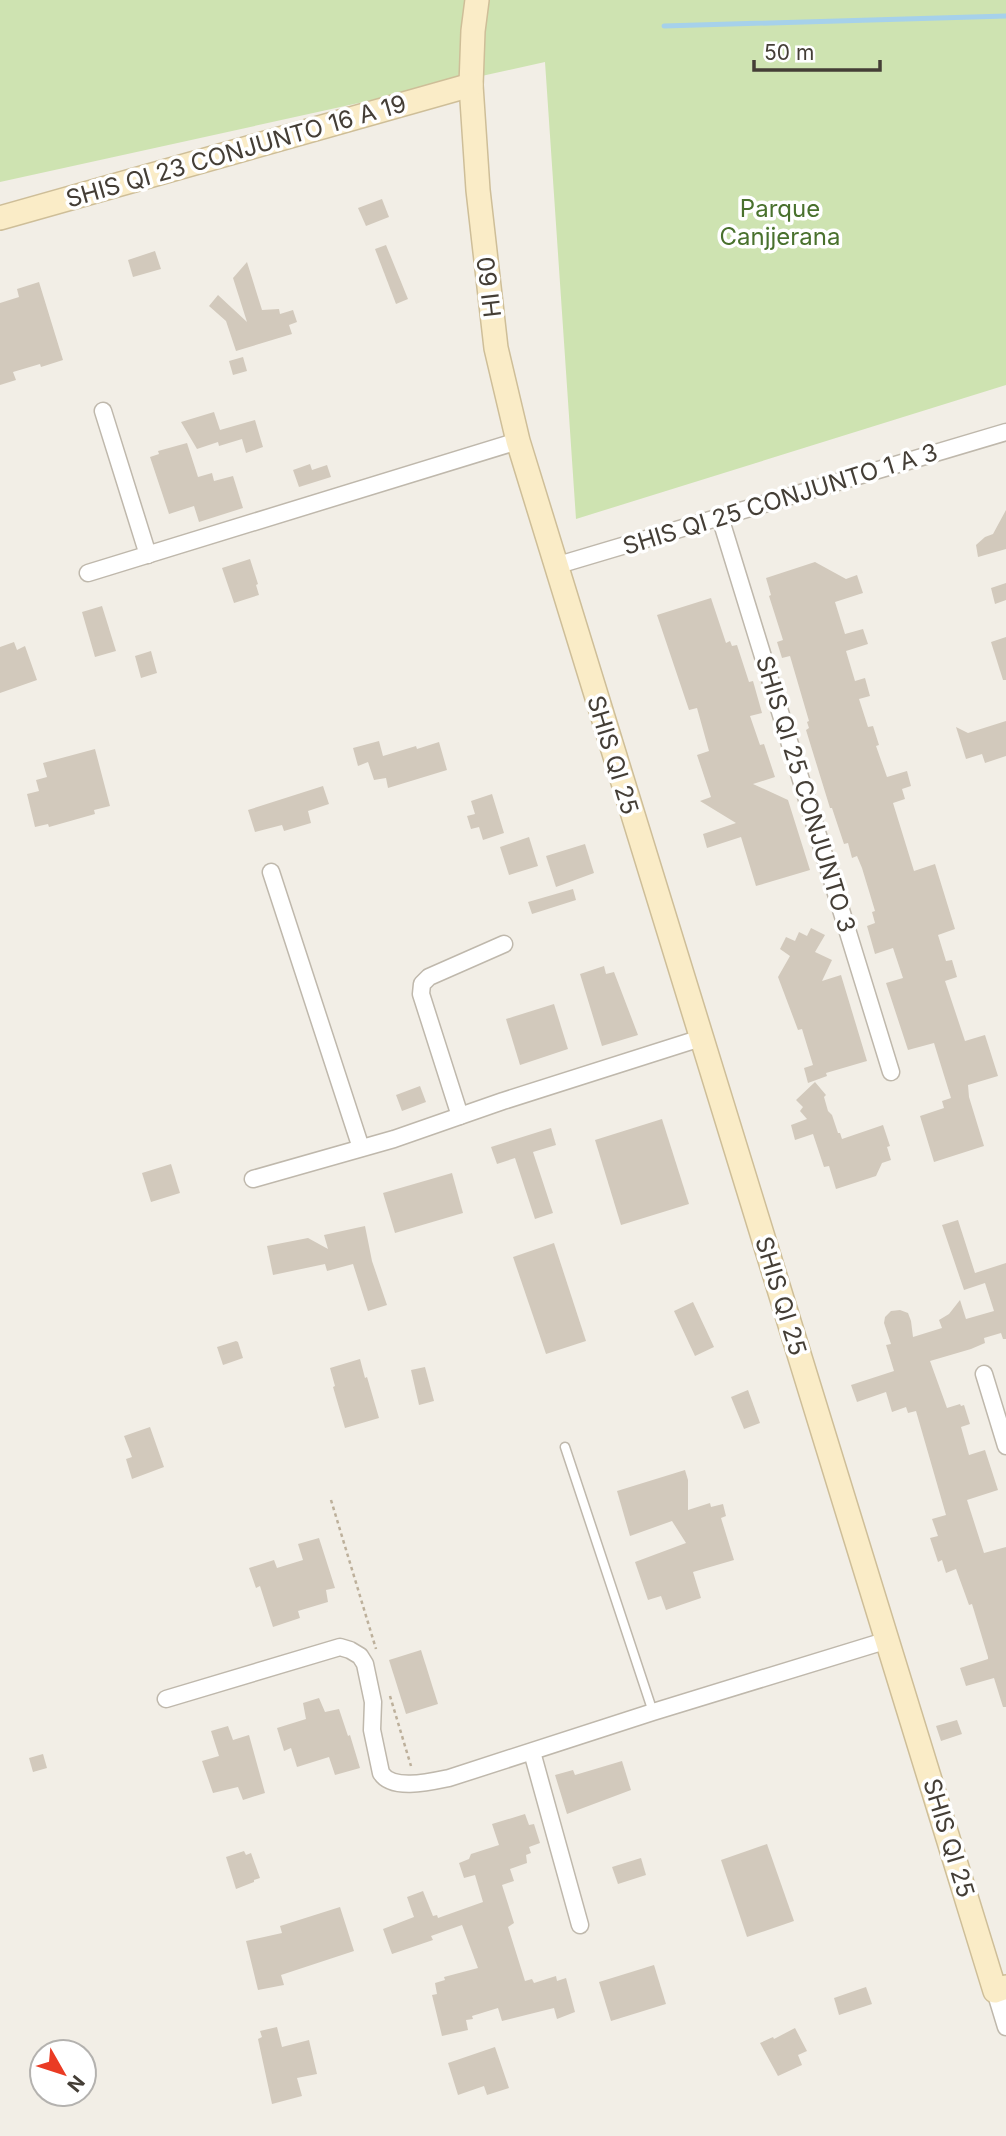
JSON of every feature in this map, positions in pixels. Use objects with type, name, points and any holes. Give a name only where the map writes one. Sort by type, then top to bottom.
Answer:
[{"type":"street","name":"HI 60","points":[[477,0],[471,85],[478,190],[496,348],[518,441],[555,566]]},
{"type":"street","name":"SHIS QI 23 CONJUNTO 16 A 19","points":[[0,218],[471,85]]},
{"type":"street","points":[[103,411],[148,555]]},
{"type":"street","name":"SHIS QI 25 CONJUNTO 1 A 3","points":[[555,566],[1006,432]]},
{"type":"street","points":[[88,573],[518,441]]},
{"type":"street","name":"SHIS QI 25 CONJUNTO 3","points":[[720,517],[891,1072]]},
{"type":"street","name":"SHIS QI 25","points":[[555,566],[888,1640],[1001,1989],[1006,2027]]},
{"type":"street","points":[[271,872],[361,1148]]},
{"type":"street","points":[[460,1116],[421,994],[422,984],[429,977],[504,944]]},
{"type":"street","points":[[253,1179],[361,1148],[701,1038]]},
{"type":"street","points":[[984,1374],[1006,1446]]},
{"type":"street","points":[[166,1699],[340,1647],[350,1650],[360,1656],[365,1664],[373,1702],[372,1730],[382,1773],[390,1782],[416,1783],[449,1779],[653,1712],[888,1640]]},
{"type":"street","points":[[532,1752],[580,1925]]},
{"type":"lane","points":[[565,1447],[653,1712]]},
{"type":"path","points":[[331,1500],[377,1654]]},
{"type":"path","points":[[389,1693],[416,1783]]},
{"type":"green space","name":"Parque Canjjerana","points":[[0,0],[1006,0],[1006,385],[576,519],[545,62],[0,182]]},
{"type":"building","points":[[382,199],[389,217],[366,226],[358,208]]},
{"type":"building","points":[[386,245],[408,299],[396,304],[375,249]]},
{"type":"building","points":[[155,251],[161,269],[133,277],[128,260]]},
{"type":"building","points":[[247,262],[262,310],[279,309],[280,314],[293,310],[297,322],[289,325],[292,334],[236,351],[226,321],[209,306],[218,295],[247,322],[233,278]]},
{"type":"building","points":[[39,282],[63,360],[13,372],[16,380],[0,385],[0,303],[19,297],[17,289]]},
{"type":"building","points":[[243,357],[247,371],[233,375],[229,361]]},
{"type":"building","points":[[214,412],[220,430],[255,420],[263,447],[246,453],[242,439],[219,446],[218,442],[197,449],[181,422]]},
{"type":"building","points":[[187,443],[198,477],[212,473],[214,481],[233,476],[243,508],[199,522],[194,506],[169,514],[150,457],[159,454],[158,451]]},
{"type":"building","points":[[310,464],[312,470],[327,465],[331,477],[299,487],[293,470]]},
{"type":"building","points":[[1006,510],[1006,549],[978,557],[976,545],[993,534]]},
{"type":"building","points":[[250,559],[259,595],[234,603],[222,568]]},
{"type":"building","points":[[815,562],[846,579],[857,575],[863,593],[835,602],[845,634],[863,629],[868,644],[846,651],[855,681],[865,678],[870,696],[859,699],[868,727],[873,726],[879,745],[876,746],[887,777],[907,771],[911,786],[902,789],[905,799],[893,803],[914,871],[935,864],[955,929],[938,935],[946,961],[952,960],[957,977],[945,981],[965,1041],[985,1035],[998,1076],[968,1085],[984,1146],[934,1162],[920,1116],[944,1108],[942,1101],[951,1098],[934,1043],[908,1050],[886,983],[903,978],[893,948],[875,954],[867,926],[875,923],[872,912],[875,911],[862,868],[857,856],[852,858],[848,843],[844,844],[830,808],[806,730],[809,728],[809,721],[790,656],[782,658],[777,642],[783,640],[766,578]]},
{"type":"building","points":[[1006,583],[1006,600],[995,604],[991,588]]},
{"type":"building","points":[[711,598],[726,643],[730,641],[732,646],[737,645],[749,682],[753,681],[762,713],[750,716],[760,745],[764,744],[775,777],[753,784],[788,800],[810,870],[756,886],[741,837],[707,848],[703,834],[736,823],[700,801],[711,797],[697,755],[709,751],[697,708],[689,710],[657,615]]},
{"type":"building","points":[[102,606],[116,651],[95,657],[82,612]]},
{"type":"building","points":[[1006,637],[1006,680],[1003,680],[991,642]]},
{"type":"building","points":[[14,642],[17,650],[25,646],[37,680],[0,693],[0,647]]},
{"type":"building","points":[[151,651],[157,673],[141,678],[135,656]]},
{"type":"building","points":[[1006,721],[1006,756],[985,763],[982,754],[966,759],[956,727],[968,733]]},
{"type":"building","points":[[379,741],[383,756],[439,742],[447,770],[388,788],[386,778],[374,780],[368,762],[358,766],[353,748]]},
{"type":"building","points":[[95,749],[110,806],[94,810],[95,814],[49,827],[48,824],[35,827],[27,794],[39,791],[36,780],[47,777],[43,763]]},
{"type":"building","points":[[323,786],[329,804],[308,811],[311,823],[284,831],[282,825],[255,832],[248,810]]},
{"type":"building","points":[[492,794],[504,833],[483,840],[479,827],[471,829],[467,816],[475,814],[471,801]]},
{"type":"building","points":[[529,837],[538,866],[509,875],[500,847]]},
{"type":"building","points":[[585,844],[594,873],[556,887],[546,856]]},
{"type":"building","points":[[573,889],[576,900],[532,914],[528,902]]},
{"type":"building","points":[[811,928],[825,935],[815,952],[832,960],[822,981],[841,975],[867,1061],[826,1073],[827,1076],[808,1083],[804,1068],[813,1065],[802,1029],[798,1030],[778,977],[790,956],[780,949],[786,937],[795,941],[799,932],[807,936]]},
{"type":"building","points":[[604,966],[606,974],[614,972],[638,1035],[602,1046],[580,974]]},
{"type":"building","points":[[554,1004],[568,1049],[520,1065],[506,1019]]},
{"type":"building","points":[[815,1082],[826,1095],[824,1097],[828,1111],[842,1139],[883,1125],[890,1146],[887,1147],[891,1160],[882,1163],[876,1176],[836,1189],[829,1166],[824,1167],[813,1134],[795,1140],[791,1125],[807,1119],[800,1111],[803,1107],[796,1100]]},
{"type":"building","points":[[420,1086],[426,1102],[402,1111],[396,1095]]},
{"type":"building","points":[[662,1119],[689,1204],[621,1225],[595,1140]]},
{"type":"building","points":[[551,1128],[556,1145],[533,1152],[553,1213],[535,1219],[515,1158],[497,1164],[491,1147]]},
{"type":"building","points":[[171,1164],[180,1193],[151,1202],[142,1173]]},
{"type":"building","points":[[452,1173],[463,1213],[395,1233],[383,1193]]},
{"type":"building","points":[[958,1220],[975,1273],[1006,1263],[1006,1339],[1003,1339],[1001,1333],[984,1338],[985,1343],[971,1349],[930,1361],[947,1408],[964,1405],[970,1424],[961,1427],[969,1455],[985,1450],[998,1490],[967,1500],[984,1553],[1006,1547],[1006,1707],[1003,1707],[994,1678],[966,1686],[960,1668],[988,1657],[972,1604],[969,1605],[956,1569],[946,1573],[942,1560],[938,1562],[930,1538],[938,1536],[932,1519],[946,1515],[916,1411],[908,1413],[906,1407],[892,1412],[886,1392],[857,1402],[851,1385],[894,1371],[886,1345],[891,1344],[884,1323],[885,1317],[891,1311],[908,1313],[913,1337],[942,1328],[939,1320],[949,1314],[960,1300],[966,1319],[994,1311],[985,1283],[964,1290],[942,1225]]},
{"type":"building","points":[[365,1226],[372,1261],[387,1305],[368,1311],[353,1264],[327,1271],[325,1264],[273,1275],[267,1246],[308,1238],[328,1249],[324,1235]]},
{"type":"building","points":[[554,1243],[586,1341],[546,1354],[513,1257]]},
{"type":"building","points":[[693,1302],[714,1347],[695,1356],[674,1311]]},
{"type":"building","points":[[236,1341],[243,1358],[223,1365],[217,1347]]},
{"type":"building","points":[[360,1359],[379,1418],[345,1428],[330,1368]]},
{"type":"building","points":[[425,1367],[434,1401],[419,1405],[411,1370]]},
{"type":"building","points":[[748,1390],[760,1423],[744,1429],[731,1397]]},
{"type":"building","points":[[150,1427],[164,1467],[132,1479],[126,1459],[132,1457],[124,1436]]},
{"type":"building","points":[[685,1470],[688,1480],[688,1510],[710,1503],[711,1507],[723,1504],[726,1516],[721,1518],[734,1560],[693,1572],[701,1598],[666,1610],[661,1596],[648,1600],[635,1562],[686,1543],[672,1521],[630,1536],[617,1491]]},
{"type":"building","points":[[319,1538],[335,1588],[326,1590],[328,1602],[298,1611],[300,1618],[273,1627],[260,1586],[256,1588],[249,1568],[274,1560],[277,1568],[303,1560],[298,1544]]},
{"type":"building","points":[[421,1650],[438,1704],[406,1714],[389,1660]]},
{"type":"building","points":[[319,1698],[325,1712],[339,1709],[360,1768],[335,1775],[329,1757],[297,1767],[291,1748],[284,1751],[277,1728],[306,1719],[303,1703]]},
{"type":"building","points":[[957,1720],[962,1734],[941,1741],[936,1726]]},
{"type":"building","points":[[228,1726],[233,1740],[249,1735],[265,1793],[243,1800],[238,1787],[213,1793],[202,1761],[219,1756],[211,1731]]},
{"type":"building","points":[[43,1754],[47,1768],[33,1772],[29,1758]]},
{"type":"building","points":[[622,1761],[631,1790],[567,1814],[555,1775],[573,1770],[575,1775]]},
{"type":"building","points":[[525,1814],[529,1825],[534,1824],[540,1843],[529,1847],[531,1853],[526,1855],[527,1863],[510,1869],[514,1881],[502,1885],[514,1923],[508,1927],[525,1981],[532,1979],[534,1983],[556,1976],[557,1981],[566,1978],[575,2012],[557,2019],[554,2008],[502,2021],[498,2008],[466,2020],[468,2030],[442,2036],[432,1995],[437,1994],[435,1983],[445,1980],[444,1977],[478,1968],[462,1925],[431,1936],[433,1940],[392,1954],[383,1929],[414,1917],[407,1897],[423,1891],[433,1916],[437,1915],[438,1918],[483,1902],[475,1875],[464,1878],[459,1863],[469,1859],[471,1854],[499,1845],[492,1824]]},
{"type":"building","points":[[767,1844],[794,1921],[747,1937],[721,1860]]},
{"type":"building","points":[[244,1851],[246,1855],[251,1853],[260,1878],[236,1889],[226,1857]]},
{"type":"building","points":[[641,1858],[646,1875],[618,1884],[612,1867]]},
{"type":"building","points":[[340,1907],[354,1951],[281,1975],[284,1985],[258,1990],[246,1941],[282,1933],[280,1926]]},
{"type":"building","points":[[654,1965],[666,2004],[611,2021],[599,1982]]},
{"type":"building","points":[[866,1987],[872,2004],[839,2015],[834,1998]]},
{"type":"building","points":[[277,2027],[282,2047],[309,2040],[317,2074],[297,2078],[302,2096],[272,2104],[258,2039],[262,2037],[260,2031]]},
{"type":"building","points":[[795,2028],[807,2051],[798,2055],[802,2065],[778,2076],[760,2043]]},
{"type":"building","points":[[495,2047],[509,2088],[487,2095],[484,2086],[458,2095],[448,2063]]},
{"type":"waterway","points":[[664,26],[1006,16]]}]
